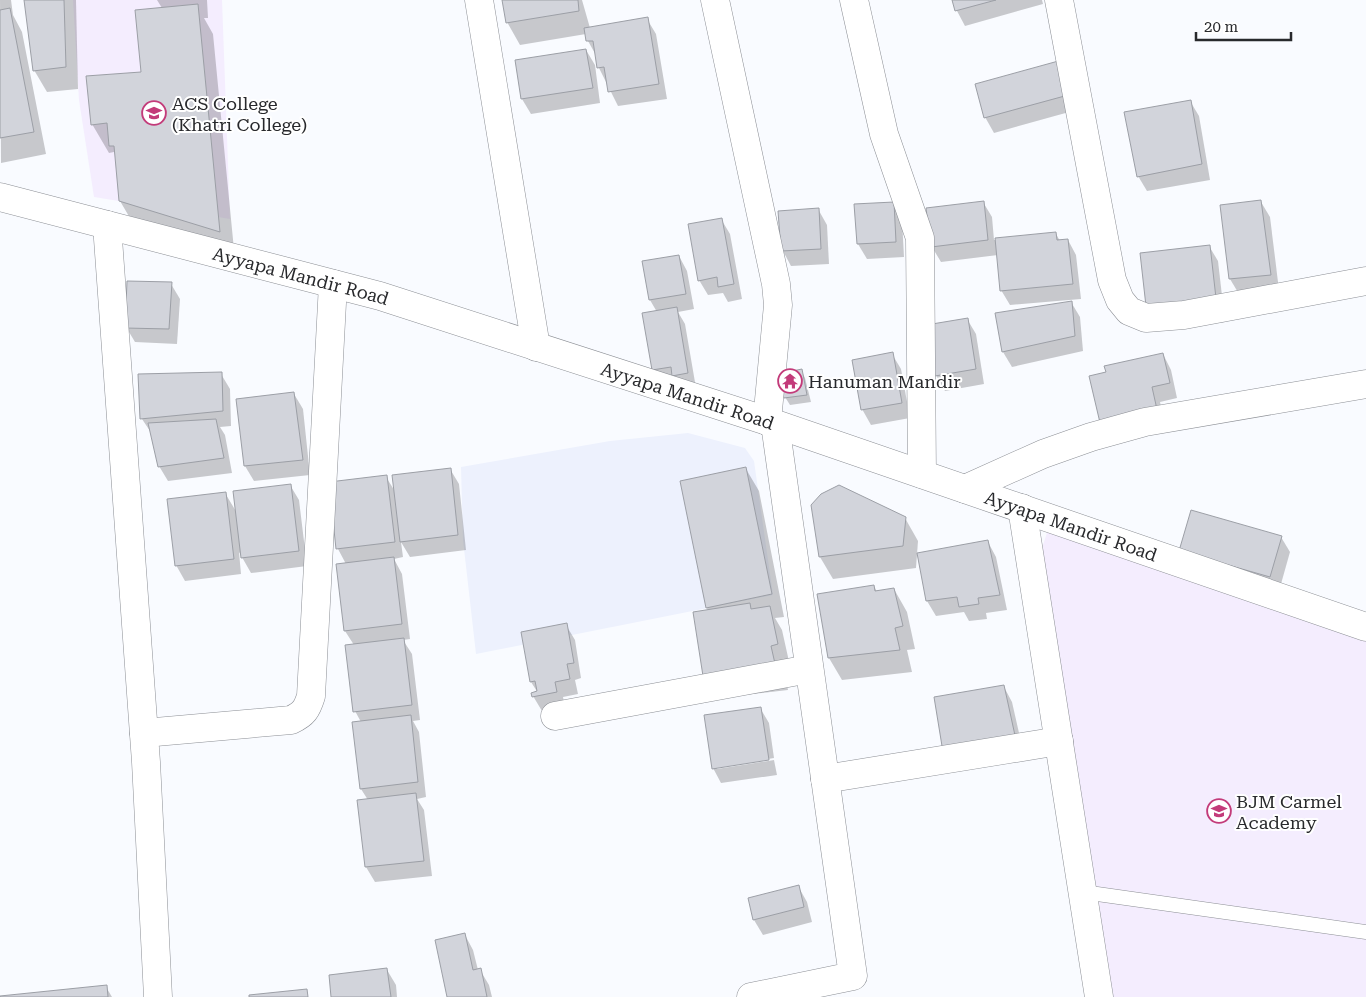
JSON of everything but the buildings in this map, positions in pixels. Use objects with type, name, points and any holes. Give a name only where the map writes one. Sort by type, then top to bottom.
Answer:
[{"type":"street","points":[[479,0],[536,347]]},
{"type":"street","points":[[715,0],[776,284],[778,306],[771,423],[855,987],[751,997]]},
{"type":"street","points":[[854,0],[884,134],[920,238],[922,474]]},
{"type":"street","points":[[1059,0],[1112,280],[1120,300],[1129,311],[1146,318],[1184,315],[1366,281]]},
{"type":"street","name":"Ayyapa Mandir Road","points":[[0,197],[389,299],[965,488],[1366,627]]},
{"type":"street","points":[[107,225],[144,733],[158,997]]},
{"type":"street","points":[[144,733],[291,720],[302,715],[308,707],[311,696],[333,284]]},
{"type":"street","points":[[965,488],[1043,454],[1091,436],[1144,422],[1366,384]]},
{"type":"street","points":[[1022,508],[1100,997]]},
{"type":"street","points":[[555,716],[809,669]]},
{"type":"street","points":[[825,779],[1059,741]]},
{"type":"lane","points":[[1083,892],[1366,932]]},
{"type":"shaded area","name":"ACS College (Khatri College)","points":[[73,0],[222,0],[230,219],[94,197],[79,100]]},
{"type":"shaded area","points":[[688,433],[745,448],[754,461],[773,595],[476,654],[463,540],[461,467],[610,441]]},
{"type":"shaded area","name":"BJM Carmel Academy","points":[[1052,518],[1366,625],[1366,997],[1108,997],[1029,587]]},
{"type":"place","name":"ACS College (Khatri College)","points":[[154,113]]},
{"type":"place","name":"Hanuman Mandir","points":[[790,381]]},
{"type":"place","name":"BJM Carmel Academy","points":[[1219,811]]}]
